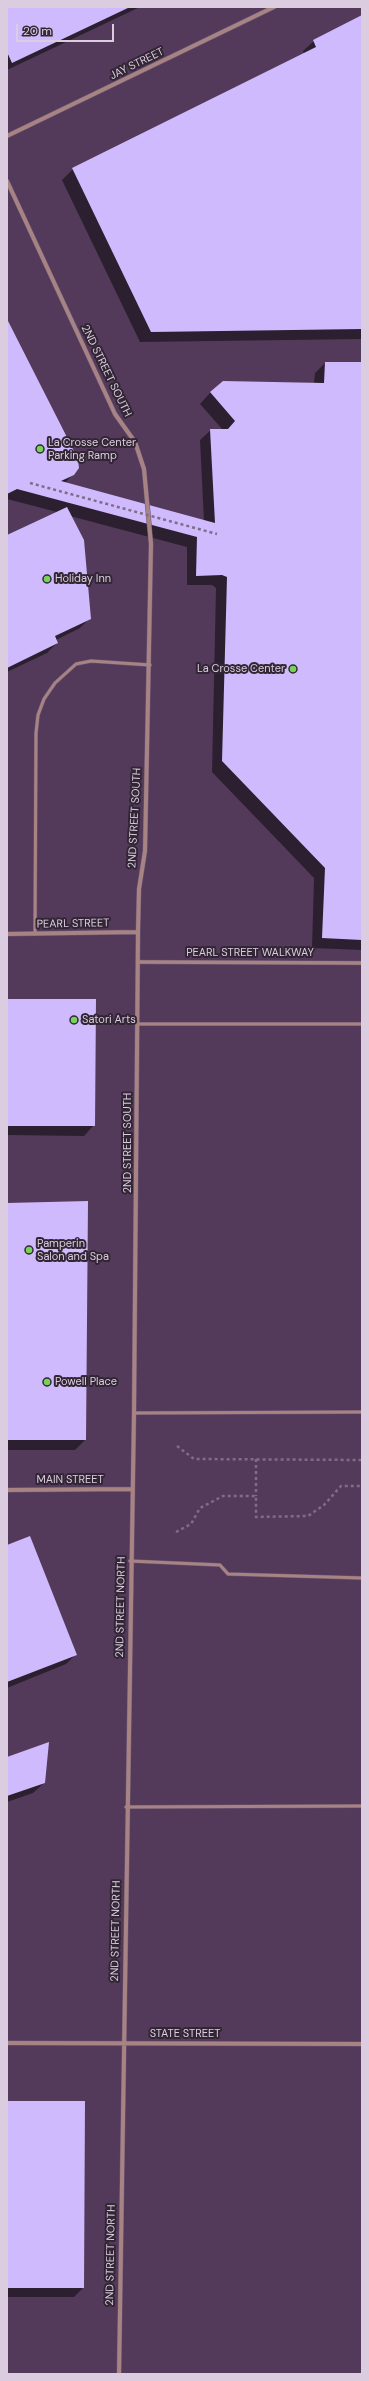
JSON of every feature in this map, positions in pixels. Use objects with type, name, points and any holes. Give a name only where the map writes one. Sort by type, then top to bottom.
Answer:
[{"type":"street","name":"JAY STREET","points":[[7,136],[274,7]]},
{"type":"street","name":"2ND STREET SOUTH","points":[[7,181],[115,414],[135,442],[144,469],[151,544],[150,665],[145,851],[139,889],[138,932],[139,962],[132,1489]]},
{"type":"street","name":"PEARL STREET","points":[[7,934],[138,932]]},
{"type":"street","name":"PEARL STREET WALKWAY","points":[[139,962],[362,963]]},
{"type":"street","name":"MAIN STREET","points":[[7,1490],[132,1489]]},
{"type":"street","name":"2ND STREET NORTH","points":[[118,2374],[132,1489]]},
{"type":"street","name":"STATE STREET","points":[[7,2043],[362,2044]]},
{"type":"lane","points":[[35,934],[36,733],[38,716],[44,699],[55,682],[76,664],[91,661],[150,665]]},
{"type":"lane","points":[[138,1024],[362,1024]]},
{"type":"lane","points":[[134,1413],[362,1412]]},
{"type":"lane","points":[[130,1561],[220,1565],[228,1574],[362,1578]]},
{"type":"lane","points":[[126,1807],[362,1806]]},
{"type":"path","points":[[30,483],[217,534]]},
{"type":"path","points":[[177,1446],[194,1459],[362,1460]]},
{"type":"path","points":[[256,1459],[256,1517],[308,1516],[324,1505],[341,1486],[362,1486]]},
{"type":"path","points":[[176,1532],[191,1524],[200,1508],[223,1496],[256,1496]]},
{"type":"building","points":[[7,7],[130,7],[12,63],[7,52]]},
{"type":"building","points":[[362,15],[362,329],[151,332],[72,168],[316,47],[313,40]]},
{"type":"building","name":"La Crosse Center","points":[[7,319],[78,459],[79,468],[74,475],[61,481],[215,523],[210,429],[228,429],[235,421],[210,392],[223,381],[324,383],[325,362],[362,362],[362,940],[322,938],[325,868],[222,761],[227,577],[222,575],[196,576],[197,537],[17,489],[7,494]]},
{"type":"building","name":"Holiday Inn","points":[[67,507],[84,540],[91,619],[55,636],[58,643],[7,668],[7,535]]},
{"type":"building","points":[[7,999],[96,999],[95,1126],[7,1126]]},
{"type":"building","points":[[88,1201],[86,1440],[7,1440],[7,1203]]},
{"type":"building","points":[[30,1536],[77,1655],[7,1682],[7,1545]]},
{"type":"building","points":[[49,1742],[45,1783],[7,1796],[7,1757]]},
{"type":"building","points":[[7,2101],[85,2101],[84,2288],[7,2288]]},
{"type":"place","name":"La Crosse Center Parking Ramp","points":[[40,449]]},
{"type":"place","name":"Holiday Inn","points":[[47,579]]},
{"type":"place","name":"La Crosse Center","points":[[293,669]]},
{"type":"place","name":"Satori Arts","points":[[74,1020]]},
{"type":"place","name":"Pamperin Salon and Spa","points":[[29,1250]]},
{"type":"place","name":"Powell Place","points":[[47,1382]]}]
